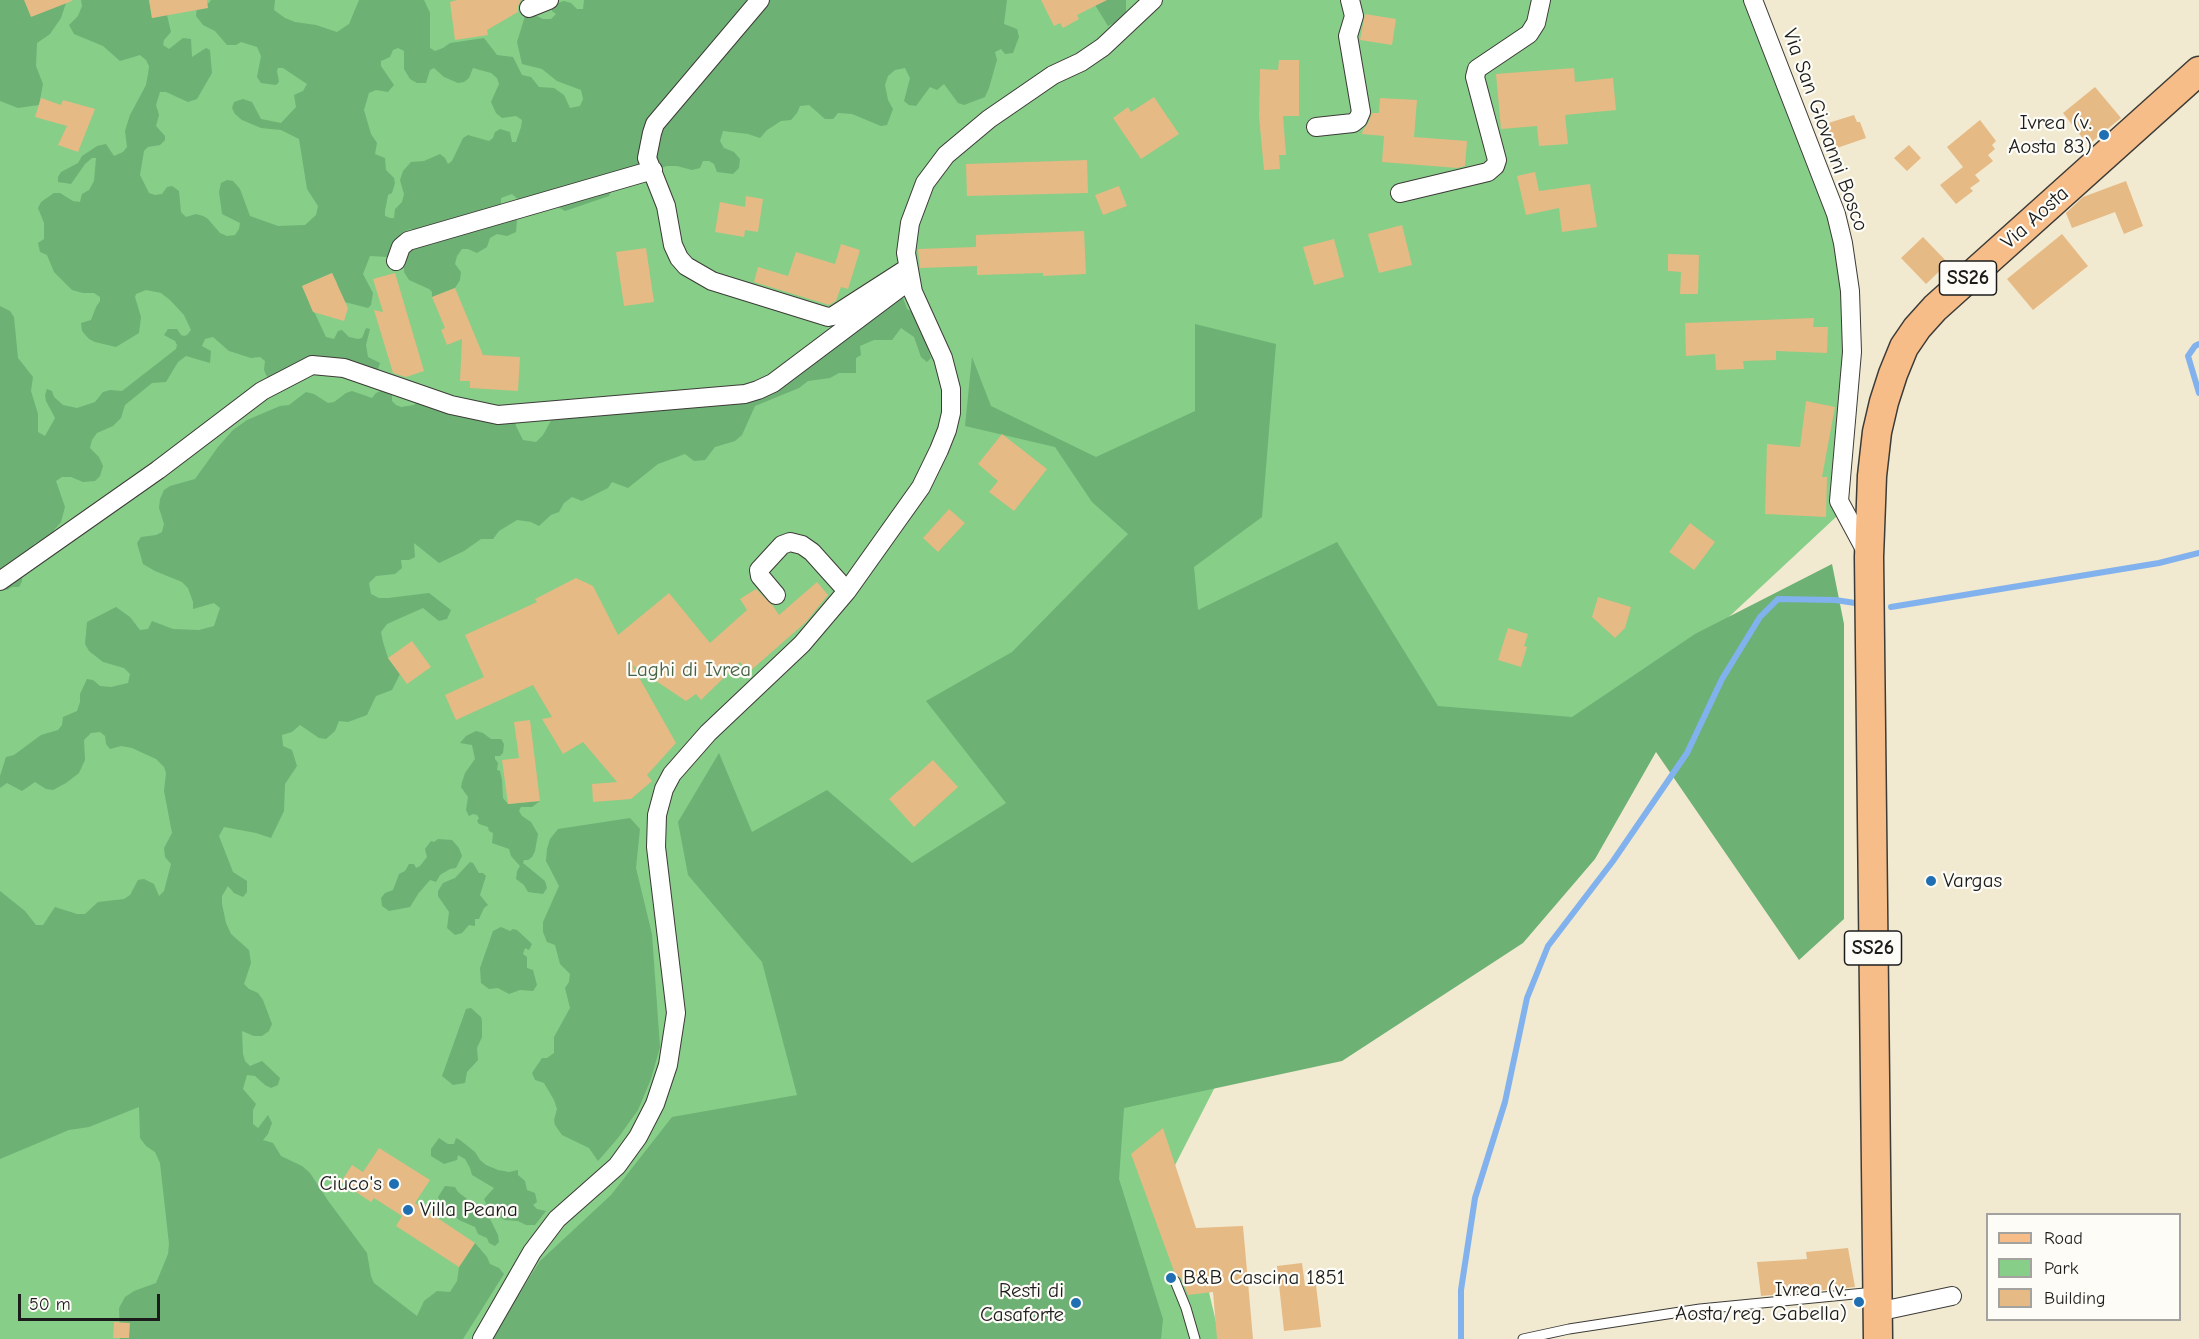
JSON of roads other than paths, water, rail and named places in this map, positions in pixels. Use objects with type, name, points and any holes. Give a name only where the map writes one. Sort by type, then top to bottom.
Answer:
[{"type":"main road","name":"Via Aosta","points":[[1869,558],[1872,476],[1877,432],[1893,374],[1904,347],[1917,328],[1954,290],[2199,71]]},
{"type":"main road","name":"SS26","points":[[1869,558],[1877,1314]]},
{"type":"street","points":[[530,8],[549,0]]},
{"type":"street","points":[[760,0],[655,124],[652,133],[648,158],[666,206],[673,245],[679,258],[686,266],[712,281],[828,317],[909,274]]},
{"type":"street","points":[[482,1339],[532,1252],[557,1220],[617,1166],[638,1137],[655,1104],[668,1065],[676,1013],[656,847],[657,815],[664,789],[672,774],[708,734],[802,644],[847,591],[921,487],[947,430],[951,413],[951,388],[944,358],[913,292],[906,253],[914,210],[925,183],[946,155],[989,119],[1030,90],[1103,47],[1153,0]]},
{"type":"street","points":[[1317,127],[1353,123],[1361,112],[1348,36],[1354,16],[1350,0]]},
{"type":"street","points":[[1400,193],[1488,172],[1494,166],[1497,160],[1475,77],[1477,69],[1529,34],[1536,23],[1541,0]]},
{"type":"street","name":"Via San Giovanni Bosco","points":[[1753,0],[1836,214],[1843,243],[1851,291],[1852,352],[1839,501],[1869,558]]},
{"type":"street","points":[[396,261],[401,247],[408,241],[653,170]]},
{"type":"street","points":[[0,582],[158,470],[262,391],[312,365],[344,368],[451,405],[498,415],[745,394],[773,383],[909,274]]},
{"type":"street","points":[[776,595],[760,576],[759,570],[782,544],[790,542],[802,545],[812,552],[847,591]]},
{"type":"street","points":[[1877,1314],[1952,1296]]},
{"type":"lane","points":[[1174,1281],[1186,1308],[1195,1339]]},
{"type":"lane","points":[[1523,1339],[1569,1329],[1700,1309],[1877,1314]]},
{"type":"waterway","points":[[2199,344],[2188,356],[2199,393]]},
{"type":"waterway","points":[[1891,607],[2159,563],[2199,553]]},
{"type":"waterway","points":[[1461,1339],[1461,1290],[1475,1198],[1505,1102],[1527,998],[1548,946],[1613,861],[1687,753],[1722,679],[1760,617],[1778,599],[1835,600],[1862,604]]},
{"type":"place","name":"Ivrea (v. Aosta 83)","points":[[2104,135]]},
{"type":"place","name":"Vargas","points":[[1931,881]]},
{"type":"place","name":"Ciuco's","points":[[394,1184]]},
{"type":"place","name":"Villa Peana","points":[[408,1210]]},
{"type":"place","name":"B&B Cascina 1851","points":[[1171,1278]]},
{"type":"place","name":"Ivrea (v. Aosta/reg. Gabella)","points":[[1859,1302]]},
{"type":"place","name":"Resti di Casaforte","points":[[1076,1303]]},
{"type":"park label","name":"Laghi di Ivrea","points":[[689,670]]}]
